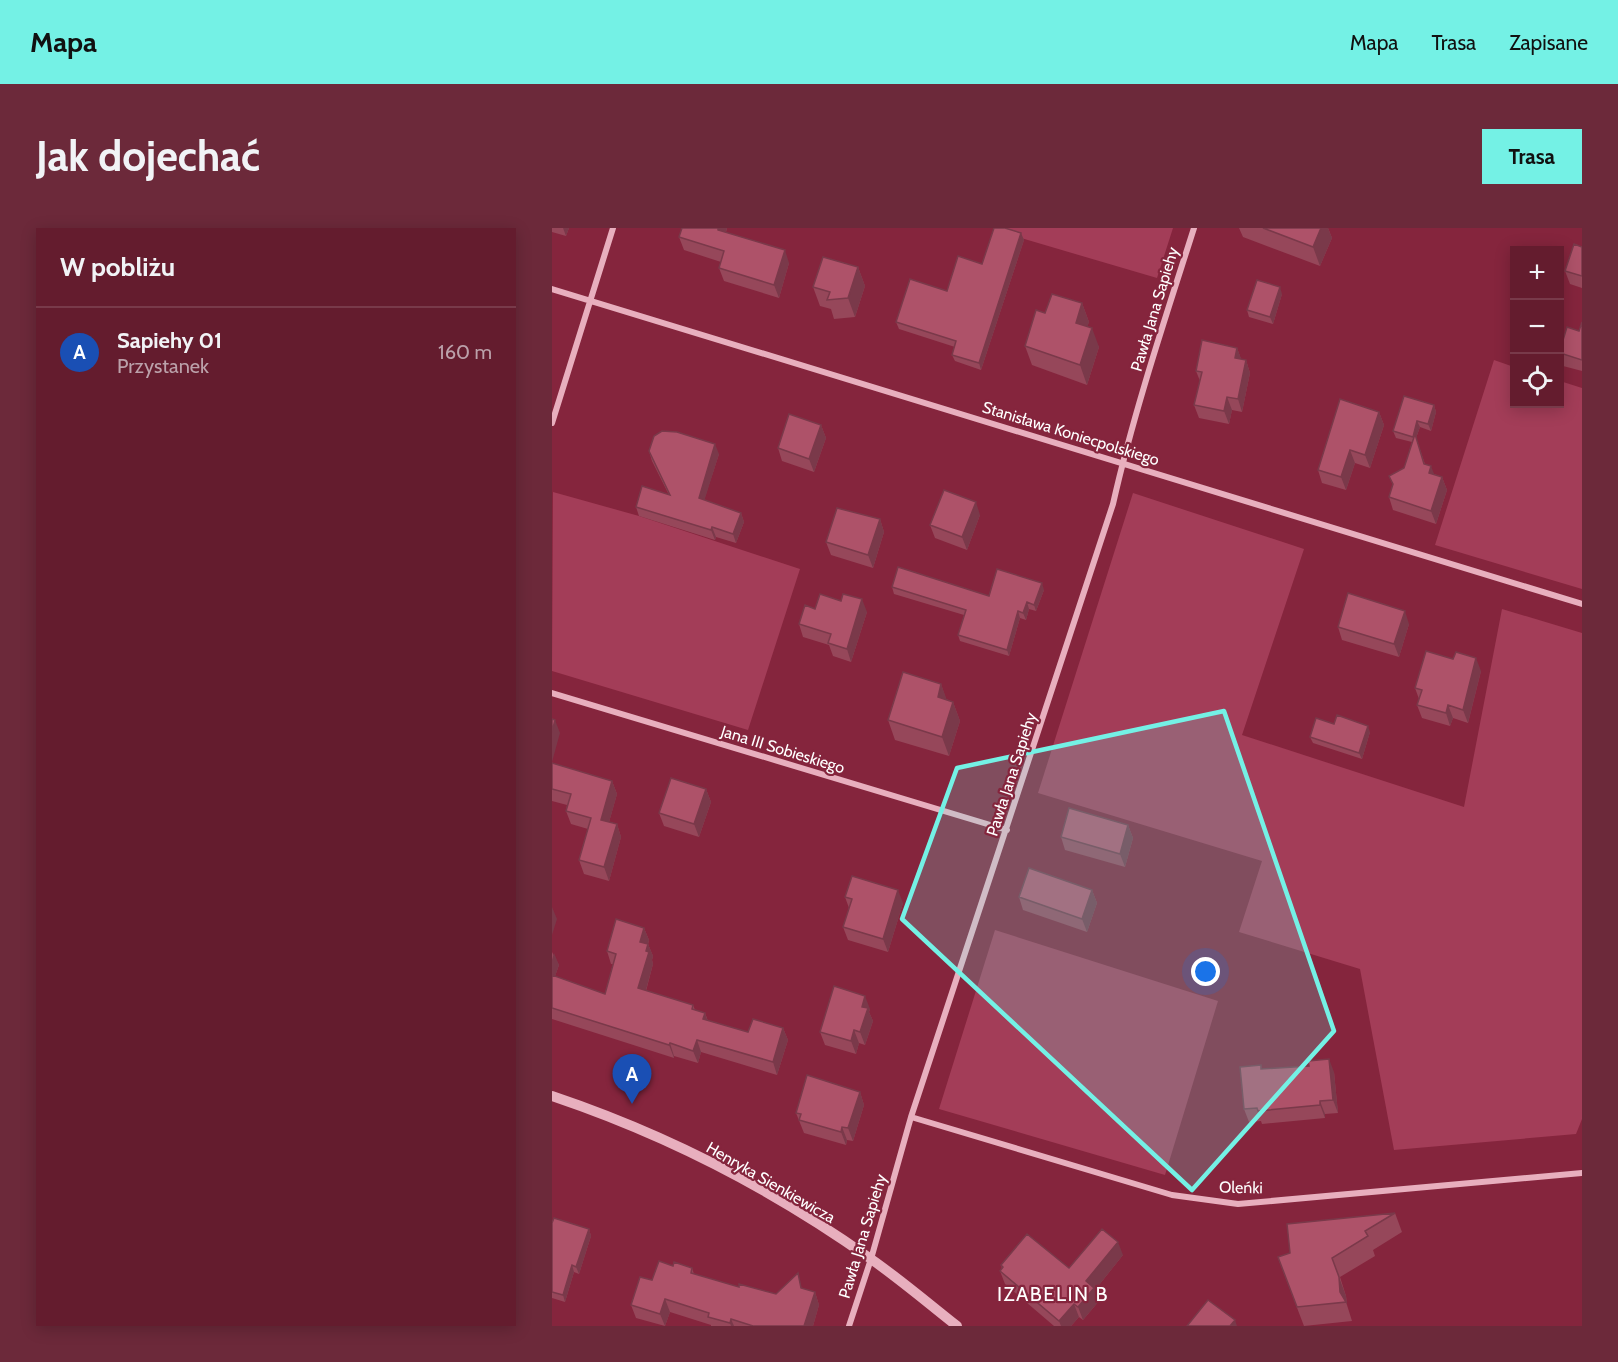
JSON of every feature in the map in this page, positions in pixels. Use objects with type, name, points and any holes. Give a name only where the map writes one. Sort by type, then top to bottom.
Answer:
[{"type":"street","points":[[552,423],[613,228]]},
{"type":"street","name":"Pawła Jana Sapiehy","points":[[849,1326],[871,1259],[911,1117],[1113,504],[1122,463],[1151,361],[1194,228]]},
{"type":"street","name":"Stanisława Koniecpolskiego","points":[[552,289],[1582,604]]},
{"type":"street","name":"Jana III Sobieskiego","points":[[552,693],[1007,830]]},
{"type":"street","name":"Henryka Sienkiewicza","points":[[552,1096],[619,1121],[690,1153],[775,1198],[871,1259],[957,1326]]},
{"type":"street","name":"Oleńki","points":[[911,1117],[1172,1195],[1238,1204],[1582,1173]]},
{"type":"highlighted area","points":[[1224,711],[1334,1031],[1192,1190],[902,919],[957,768]]},
{"type":"shaded area","points":[[995,228],[1173,228],[1157,278],[997,231]]},
{"type":"shaded area","points":[[1494,360],[1510,366],[1510,408],[1564,408],[1564,382],[1582,388],[1582,589],[1435,545]]},
{"type":"shaded area","points":[[553,492],[639,516],[800,569],[748,730],[552,671]]},
{"type":"shaded area","points":[[1133,493],[1304,549],[1242,735],[1464,807],[1502,609],[1582,633],[1582,1119],[1576,1134],[1394,1150],[1360,969],[1239,932],[1262,861],[1038,793]]},
{"type":"shaded area","points":[[995,930],[1218,1001],[1165,1175],[939,1109]]},
{"type":"building","points":[[682,228],[718,228],[718,230],[785,250],[774,285],[719,268],[724,251],[679,237]]},
{"type":"building","points":[[994,228],[1005,228],[1021,233],[979,363],[952,355],[956,341],[896,322],[910,279],[947,291],[958,256],[982,264]]},
{"type":"building","points":[[1263,228],[1321,228],[1313,247]]},
{"type":"building","points":[[1574,244],[1582,247],[1582,276],[1565,271]]},
{"type":"building","points":[[823,257],[858,267],[848,298],[827,300],[830,292],[813,287]]},
{"type":"building","points":[[1257,280],[1280,287],[1270,317],[1247,310]]},
{"type":"building","points":[[1052,294],[1082,303],[1076,323],[1092,328],[1080,365],[1025,346],[1036,310],[1045,313]]},
{"type":"building","points":[[1582,322],[1582,360],[1564,354],[1564,337],[1567,327],[1579,331]]},
{"type":"building","points":[[1202,340],[1237,348],[1235,358],[1246,360],[1238,399],[1227,397],[1224,411],[1194,405],[1202,372],[1196,371]]},
{"type":"building","points":[[1404,396],[1434,405],[1428,424],[1417,421],[1413,437],[1393,431]]},
{"type":"building","points":[[1340,399],[1379,412],[1365,455],[1350,450],[1341,477],[1318,470]]},
{"type":"building","points":[[789,414],[821,425],[809,459],[778,448]]},
{"type":"building","points":[[662,431],[677,432],[715,444],[699,498],[741,513],[733,534],[712,527],[711,530],[636,507],[642,486],[670,495],[649,451],[654,436]]},
{"type":"building","points":[[1415,434],[1424,464],[1431,466],[1429,473],[1442,477],[1431,511],[1389,497],[1393,484],[1389,476],[1404,468]]},
{"type":"building","points":[[944,490],[976,502],[962,537],[930,525]]},
{"type":"building","points":[[837,508],[880,519],[868,555],[826,542]]},
{"type":"building","points":[[898,567],[989,596],[997,569],[1042,583],[1034,605],[1027,602],[1023,613],[1018,611],[1007,650],[958,635],[966,610],[892,587]]},
{"type":"building","points":[[1348,593],[1405,611],[1394,644],[1338,627]]},
{"type":"building","points":[[820,594],[841,601],[843,594],[862,599],[847,649],[828,643],[831,634],[799,624],[805,605],[815,609]]},
{"type":"building","points":[[1426,651],[1453,659],[1456,652],[1476,658],[1463,710],[1448,705],[1446,713],[1417,705],[1422,690],[1415,688]]},
{"type":"building","points":[[903,672],[941,684],[938,697],[953,702],[942,737],[888,720]]},
{"type":"building","points":[[1337,715],[1368,726],[1359,753],[1310,737],[1316,718],[1334,724]]},
{"type":"building","points":[[552,763],[612,781],[601,820],[617,824],[604,867],[579,860],[591,818],[566,811],[571,794],[552,789]]},
{"type":"building","points":[[671,778],[706,789],[694,824],[659,813]]},
{"type":"building","points":[[1069,808],[1128,825],[1120,854],[1061,837]]},
{"type":"building","points":[[1029,868],[1092,890],[1082,919],[1019,897]]},
{"type":"building","points":[[852,876],[898,890],[883,939],[843,927],[852,899],[845,897]]},
{"type":"building","points":[[616,919],[644,928],[640,942],[648,944],[646,951],[649,952],[638,988],[693,1005],[692,1009],[705,1013],[703,1019],[748,1032],[753,1019],[783,1028],[773,1062],[697,1040],[693,1051],[552,1008],[552,975],[605,994],[616,954],[607,951]]},
{"type":"building","points":[[834,986],[865,996],[862,1007],[868,1008],[860,1032],[854,1030],[851,1041],[820,1032]]},
{"type":"building","points":[[1329,1059],[1333,1100],[1320,1101],[1320,1105],[1258,1111],[1257,1108],[1244,1109],[1240,1067],[1261,1065],[1261,1069],[1309,1066],[1308,1061]]},
{"type":"building","points":[[807,1075],[860,1092],[848,1128],[842,1127],[841,1132],[799,1120],[801,1114],[796,1113]]},
{"type":"building","points":[[1395,1213],[1365,1231],[1368,1236],[1332,1258],[1339,1277],[1340,1292],[1346,1302],[1297,1307],[1278,1257],[1290,1253],[1287,1224]]},
{"type":"building","points":[[554,1218],[589,1229],[576,1267],[572,1265],[563,1295],[552,1292],[552,1223]]},
{"type":"building","points":[[1102,1229],[1118,1242],[1086,1281],[1094,1288],[1078,1307],[1074,1304],[1059,1321],[1000,1271],[1003,1267],[1001,1265],[1027,1234],[1069,1268]]},
{"type":"building","points":[[659,1261],[673,1266],[674,1262],[692,1268],[691,1273],[739,1287],[739,1284],[776,1294],[798,1273],[801,1288],[815,1292],[804,1326],[753,1326],[731,1319],[730,1323],[708,1317],[709,1313],[665,1299],[660,1314],[631,1305],[640,1277],[652,1280]]},
{"type":"building","points":[[1208,1300],[1235,1320],[1230,1326],[1187,1326]]},
{"type":"place","name":"Sapiehy 01","points":[[632,1104]]},
{"type":"district","name":"IZABELIN B","points":[[1053,1294]]}]
